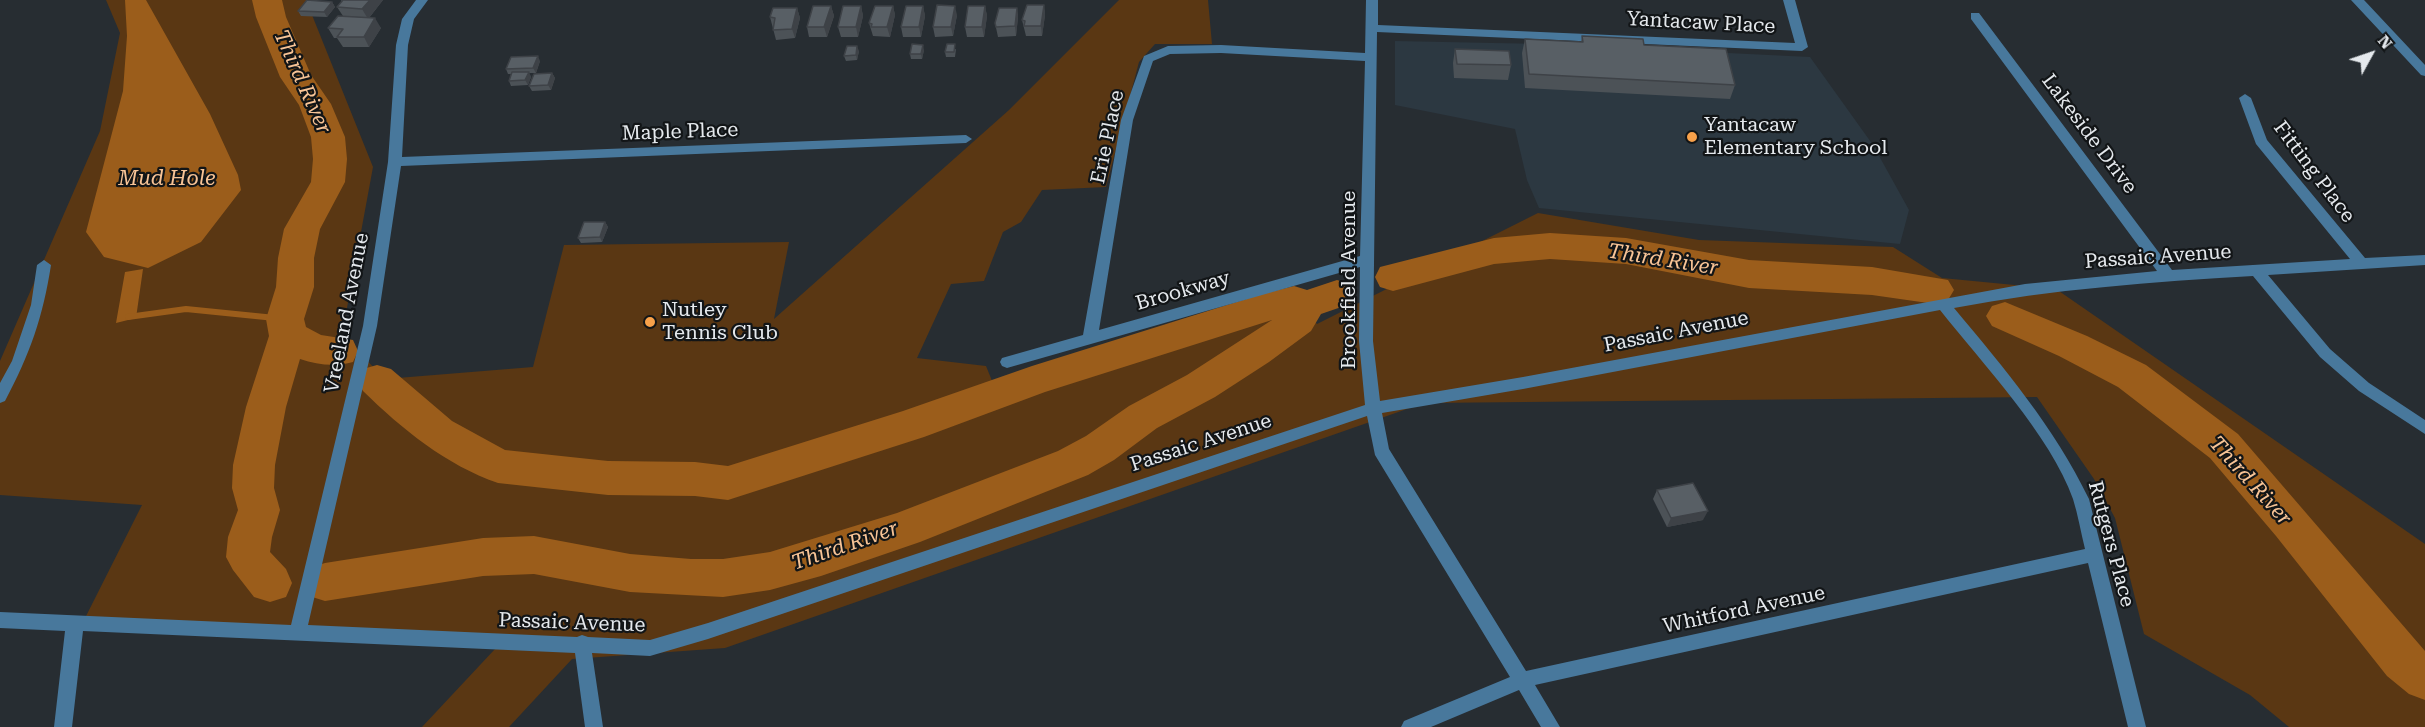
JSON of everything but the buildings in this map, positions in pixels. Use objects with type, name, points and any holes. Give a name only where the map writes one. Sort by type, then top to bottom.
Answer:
[{"type":"street","name":"Vreeland Avenue","points":[[298,633],[370,326],[395,162],[402,45],[408,19],[422,0]]},
{"type":"street","name":"Brookfield Avenue","points":[[1372,0],[1370,259],[1366,341],[1373,408],[1381,450],[1551,727]]},
{"type":"street","name":"Yantacaw Place","points":[[1371,28],[1802,47],[1790,0]]},
{"type":"street","points":[[2357,0],[2425,72]]},
{"type":"street","name":"Lakeside Drive","points":[[1975,16],[2168,276]]},
{"type":"street","name":"Erie Place","points":[[1090,339],[1127,120],[1148,59],[1168,50],[1221,48],[1370,57]]},
{"type":"street","name":"Fitting Place","points":[[2245,98],[2261,141],[2361,264]]},
{"type":"street","name":"Maple Place","points":[[395,162],[966,139]]},
{"type":"street","name":"Brookway","points":[[1007,362],[1370,259]]},
{"type":"street","name":"Passaic Avenue","points":[[0,620],[582,643],[650,648],[1373,408],[1523,383],[2025,289],[2168,276],[2425,260]]},
{"type":"street","points":[[0,397],[19,361],[38,305],[44,265]]},
{"type":"street","points":[[2257,271],[2325,353],[2364,387],[2425,428]]},
{"type":"street","name":"Rutgers Place","points":[[1942,303],[2039,424],[2069,472],[2081,499],[2137,727]]},
{"type":"street","name":"Whitford Avenue","points":[[1410,727],[1523,680],[2094,554]]},
{"type":"street","points":[[63,727],[75,623]]},
{"type":"street","points":[[582,643],[594,727]]},
{"type":"shaded area","points":[[106,0],[306,0],[373,167],[342,335],[385,379],[533,367],[564,245],[789,242],[774,319],[1009,110],[1119,0],[1208,0],[1212,44],[1155,44],[1139,62],[1106,187],[1042,190],[1021,222],[1003,232],[984,281],[951,284],[917,358],[986,366],[997,393],[910,425],[728,483],[695,479],[617,479],[727,490],[1263,309],[1298,302],[1317,324],[1538,213],[1699,240],[1893,247],[1942,278],[2056,289],[2425,544],[2425,727],[2289,727],[2250,695],[2144,634],[2115,518],[2094,479],[2037,397],[1424,403],[725,648],[572,659],[509,727],[422,727],[495,649],[79,630],[142,505],[0,495],[0,361],[100,131],[120,33]]},
{"type":"shaded area","name":"Yantacaw Elementary School","points":[[1395,41],[1543,44],[1810,57],[1873,145],[1909,210],[1900,244],[1539,208],[1527,180],[1515,129],[1395,105]]},
{"type":"water","name":"Mud Hole","points":[[125,0],[146,0],[210,114],[238,175],[241,190],[201,242],[148,268],[104,257],[86,232],[123,91],[127,36]]},
{"type":"water","points":[[143,269],[136,318],[116,323],[125,272]]},
{"type":"waterway","name":"Third River","points":[[267,0],[271,17],[296,77],[315,104],[328,137],[330,159],[328,182],[302,229],[296,258],[295,287],[285,319],[288,336]]},
{"type":"waterway","name":"Third River","points":[[1393,277],[1494,251],[1550,246],[1626,251],[1749,274],[1872,281],[1935,290]]},
{"type":"waterway","name":"Third River","points":[[1308,304],[1337,294]]},
{"type":"waterway","name":"Third River","points":[[377,380],[438,433],[498,466],[608,478],[695,479],[728,483],[910,425],[1032,381],[1262,308],[1294,300],[1308,304]]},
{"type":"waterway","name":"Third River","points":[[325,582],[483,557],[534,555],[630,573],[691,578],[723,578],[770,571],[821,557],[905,529],[1073,463],[1100,448],[1143,417],[1201,386],[1255,351],[1298,321],[1308,304]]},
{"type":"waterway","points":[[128,317],[186,309],[285,319]]},
{"type":"waterway","name":"Third River","points":[[2005,316],[2073,346],[2132,376],[2224,446],[2291,523],[2403,661],[2425,679]]},
{"type":"waterway","name":"Third River","points":[[270,583],[248,557],[250,537],[259,510],[253,488],[254,465],[266,407],[288,336]]},
{"type":"waterway","name":"Third River","points":[[288,336],[316,349],[339,351]]},
{"type":"place","name":"Yantacaw Elementary School","points":[[1692,137]]},
{"type":"place","name":"Nutley Tennis Club","points":[[650,322]]}]
